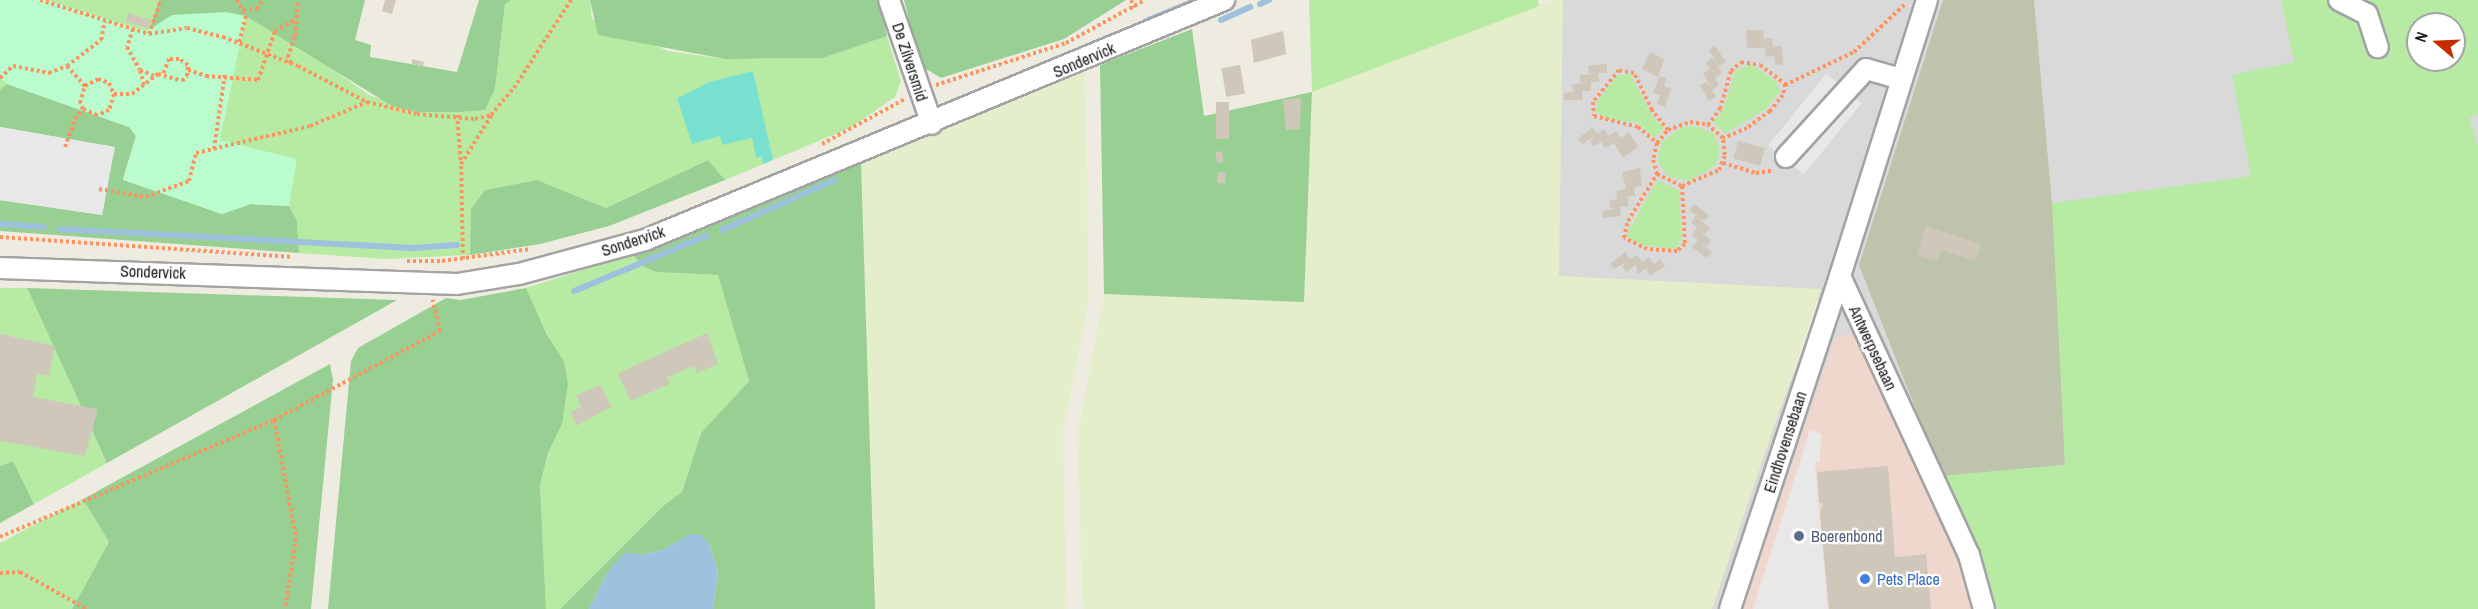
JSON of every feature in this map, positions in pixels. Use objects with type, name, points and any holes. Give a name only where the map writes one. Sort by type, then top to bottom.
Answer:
[{"type":"street","name":"De Zilversmid","points":[[889,0],[932,124]]},
{"type":"street","name":"Sondervick","points":[[0,268],[457,284],[519,273],[645,240],[932,124],[1224,0]]},
{"type":"street","points":[[1840,276],[1927,0]]},
{"type":"street","points":[[2339,0],[2367,14],[2378,47]]},
{"type":"street","points":[[1786,157],[1866,69],[1901,80]]},
{"type":"street","name":"Eindhovensebaan","points":[[1730,609],[1840,276]]},
{"type":"street","name":"Antwerpsebaan","points":[[1840,276],[1969,555],[1984,609]]},
{"type":"path","points":[[40,0],[149,34],[187,28],[239,43],[291,64],[367,102],[417,114],[457,115],[475,119],[491,115]]},
{"type":"path","points":[[149,34],[161,0]]},
{"type":"path","points":[[237,0],[246,16],[239,43]]},
{"type":"path","points":[[243,10],[257,9],[263,0]]},
{"type":"path","points":[[291,64],[288,57],[298,0]]},
{"type":"path","points":[[461,164],[491,115],[514,88],[571,0]]},
{"type":"path","points":[[1131,0],[1134,7]]},
{"type":"path","name":"Sondervick","points":[[813,148],[856,129],[920,90],[1066,43],[1145,0]]},
{"type":"path","points":[[1723,138],[1770,111],[1785,86],[1854,52],[1890,22],[1908,0]]},
{"type":"path","points":[[188,70],[206,76],[225,74],[258,80],[275,31],[295,20]]},
{"type":"path","points":[[0,78],[13,66],[49,73],[67,66],[101,40],[105,21]]},
{"type":"path","points":[[133,29],[127,46],[140,70],[144,85]]},
{"type":"path","points":[[163,75],[165,64],[174,58],[185,62],[188,70]]},
{"type":"path","points":[[1708,125],[1720,109],[1731,71],[1741,62],[1760,65],[1781,78],[1785,86]]},
{"type":"path","points":[[67,66],[85,86]]},
{"type":"path","points":[[140,70],[155,76],[163,75],[177,82],[188,70]]},
{"type":"path","points":[[1657,143],[1638,127],[1594,116],[1593,102],[1619,70],[1634,73],[1652,110],[1668,130]]},
{"type":"path","points":[[214,148],[225,74]]},
{"type":"path","points":[[114,94],[132,94],[155,76]]},
{"type":"path","points":[[105,80],[114,94],[109,110],[97,115],[83,109],[80,103],[85,86],[90,81],[105,80]]},
{"type":"path","points":[[99,189],[146,198],[189,181],[196,153],[310,126],[367,102]]},
{"type":"path","points":[[65,147],[75,119],[83,109]]},
{"type":"path","points":[[457,115],[461,164],[463,259]]},
{"type":"path","points":[[1690,122],[1708,125],[1723,138],[1723,163],[1703,179],[1682,186],[1658,174],[1653,160],[1657,143],[1668,130],[1690,122]]},
{"type":"path","points":[[1723,163],[1764,172],[1776,169],[1786,157]]},
{"type":"path","points":[[1658,174],[1626,226],[1624,238],[1631,244],[1656,251],[1681,249],[1685,244],[1682,186]]},
{"type":"path","name":"Sondervick","points":[[0,237],[294,257]]},
{"type":"path","points":[[401,261],[463,259],[535,249]]},
{"type":"path","points":[[0,537],[274,420],[440,331],[423,261]]},
{"type":"path","points":[[274,420],[296,538],[285,609]]},
{"type":"path","points":[[0,573],[20,572],[87,609]]},
{"type":"shaded area","points":[[1551,0],[2478,0],[2478,609],[1701,609],[1822,301],[1545,283],[1554,8]]},
{"type":"shaded area","points":[[1553,0],[1563,0],[1559,276],[1821,289],[1712,609],[1083,609],[1077,437],[1104,294],[1304,302],[1312,92]]},
{"type":"shaded area","points":[[1943,0],[2034,0],[2056,250],[2065,465],[1942,476],[1859,265]]},
{"type":"shaded area","points":[[753,71],[773,160],[763,164],[762,156],[756,158],[752,138],[722,145],[720,136],[692,144],[677,98],[709,82]]},
{"type":"shaded area","points":[[1085,72],[1089,301],[1063,432],[1067,609],[875,609],[861,162]]},
{"type":"shaded area","points":[[1826,74],[1862,103],[1804,174],[1768,145]]},
{"type":"shaded area","points":[[0,127],[115,147],[102,215],[0,200]]},
{"type":"shaded area","points":[[1847,334],[1857,337],[1966,579],[1973,609],[1743,609],[1835,338]]},
{"type":"shaded area","name":"Boerenbond","points":[[1810,430],[1821,434],[1820,462],[1815,463],[1828,609],[1753,609]]},
{"type":"shaded area","points":[[690,534],[700,535],[709,543],[718,572],[713,609],[589,609],[607,573],[625,552],[641,555],[663,550]]},
{"type":"green space","points":[[0,0],[159,0],[148,30],[167,16],[246,16],[307,51],[369,95],[417,112],[485,109],[495,89],[505,4],[512,0],[590,0],[592,19],[668,51],[725,59],[823,58],[887,36],[901,81],[895,97],[850,128],[725,180],[708,160],[606,208],[537,180],[485,190],[471,209],[470,255],[385,259],[299,253],[297,221],[272,202],[251,204],[222,214],[118,121],[8,84],[0,90]]},
{"type":"green space","points":[[0,0],[47,0],[147,31],[172,15],[226,12],[246,16],[220,140],[297,159],[289,206],[251,204],[222,214],[123,180],[136,136],[129,127],[7,84],[0,77]]},
{"type":"green space","points":[[159,0],[365,0],[355,40],[371,45],[370,57],[457,72],[479,0],[512,0],[505,4],[495,89],[485,110],[417,112],[392,106],[246,16],[148,32]]},
{"type":"green space","points":[[590,0],[879,0],[887,36],[823,58],[725,59],[598,35]]},
{"type":"green space","points":[[904,0],[1126,0],[1064,39],[941,78],[921,66]]},
{"type":"green space","points":[[1309,0],[1538,0],[1539,6],[1312,92]]},
{"type":"green space","points":[[2281,0],[2327,0],[2329,7],[2351,0],[2478,0],[2478,114],[2469,118],[2478,147],[2478,609],[1998,609],[1942,476],[2065,465],[2052,203],[2251,176],[2232,75],[2294,62]]},
{"type":"green space","points":[[1192,29],[1204,116],[1312,92],[1304,302],[1104,294],[1100,65]]},
{"type":"green space","points":[[1751,64],[1777,82],[1780,91],[1766,109],[1725,134],[1713,122],[1723,110],[1735,71]]},
{"type":"green space","points":[[1630,74],[1653,117],[1664,128],[1655,138],[1638,123],[1608,119],[1596,112],[1597,102],[1618,75]]},
{"type":"green space","points":[[7,84],[129,127],[136,136],[123,179],[222,214],[251,204],[289,206],[297,221],[299,253],[0,231],[0,200],[102,215],[114,147],[0,127],[0,90]]},
{"type":"green space","points":[[1695,126],[1715,134],[1720,152],[1716,165],[1690,181],[1668,177],[1657,160],[1662,141],[1682,127]]},
{"type":"green space","points":[[708,160],[725,180],[609,226],[540,244],[470,255],[471,209],[485,190],[537,180],[606,208]]},
{"type":"green space","points":[[861,162],[875,609],[713,609],[718,572],[709,543],[691,534],[663,550],[641,555],[607,573],[589,609],[560,609],[663,506],[682,492],[701,433],[749,381],[718,275],[656,272],[642,266],[632,254]]},
{"type":"green space","points":[[1657,180],[1679,190],[1682,240],[1675,249],[1642,245],[1626,236]]},
{"type":"green space","points":[[632,254],[642,266],[656,272],[718,275],[749,381],[701,433],[682,492],[663,506],[560,609],[546,609],[540,485],[548,453],[562,424],[564,361],[547,335],[526,288]]},
{"type":"green space","points":[[0,288],[27,288],[107,463],[34,504],[13,461],[0,466]]},
{"type":"green space","points":[[27,288],[397,300],[107,463]]},
{"type":"green space","points":[[526,288],[547,335],[564,361],[568,384],[562,424],[548,453],[540,485],[546,609],[328,609],[351,361],[358,348],[446,298],[461,300]]},
{"type":"green space","points":[[330,364],[333,380],[311,609],[72,609],[109,542],[83,499]]},
{"type":"green space","points":[[13,461],[34,504],[0,523],[0,466]]},
{"type":"green space","points":[[83,499],[109,542],[72,609],[0,609],[0,543]]},
{"type":"building","points":[[385,0],[396,0],[392,14],[382,11]]},
{"type":"building","points":[[128,13],[151,20],[148,29],[125,22]]},
{"type":"building","points":[[1746,30],[1763,30],[1764,43],[1765,38],[1772,38],[1774,51],[1774,46],[1782,46],[1783,64],[1775,65],[1774,56],[1766,57],[1765,48],[1747,48]]},
{"type":"building","points":[[1283,31],[1286,54],[1254,63],[1251,40]]},
{"type":"building","points":[[1715,46],[1726,62],[1718,66],[1722,73],[1715,78],[1719,85],[1712,90],[1716,97],[1709,101],[1700,85],[1706,82],[1710,86],[1703,73],[1710,69],[1706,62],[1712,58],[1717,63],[1709,50]]},
{"type":"building","points":[[1650,52],[1664,59],[1658,77],[1642,69]]},
{"type":"building","points":[[412,59],[424,62],[423,66],[412,64]]},
{"type":"building","points":[[1607,64],[1607,73],[1598,73],[1599,82],[1591,82],[1591,91],[1582,91],[1583,100],[1564,100],[1564,93],[1573,92],[1572,84],[1587,83],[1580,82],[1580,75],[1594,74],[1589,73],[1588,66]]},
{"type":"building","points":[[1240,65],[1245,94],[1226,97],[1221,68]]},
{"type":"building","points":[[1660,76],[1666,78],[1664,86],[1671,89],[1665,107],[1657,104],[1660,95],[1653,93]]},
{"type":"building","points":[[1301,98],[1300,129],[1286,130],[1283,100]]},
{"type":"building","points":[[1216,102],[1229,102],[1229,139],[1216,139]]},
{"type":"building","points":[[1592,127],[1597,134],[1604,129],[1609,136],[1616,131],[1621,138],[1629,132],[1638,147],[1623,158],[1614,143],[1605,148],[1601,142],[1594,146],[1590,141],[1594,136],[1582,144],[1578,139]]},
{"type":"building","points":[[1738,141],[1765,148],[1760,166],[1733,158]]},
{"type":"building","points":[[1222,151],[1224,162],[1217,163],[1215,152]]},
{"type":"building","points":[[1640,168],[1642,186],[1634,187],[1635,196],[1627,197],[1629,206],[1620,207],[1621,216],[1603,218],[1602,211],[1617,208],[1610,208],[1609,201],[1617,199],[1616,191],[1626,189],[1622,172]]},
{"type":"building","points":[[1225,172],[1226,183],[1218,184],[1217,173]]},
{"type":"building","points":[[1695,204],[1709,216],[1704,221],[1697,217],[1710,228],[1705,234],[1699,230],[1711,240],[1707,246],[1701,243],[1712,252],[1707,258],[1692,247],[1698,240],[1692,235],[1697,228],[1691,222],[1696,215],[1689,210]]},
{"type":"building","points":[[1926,226],[1981,244],[1975,261],[1941,250],[1937,261],[1917,255]]},
{"type":"building","points":[[1625,252],[1630,259],[1637,255],[1642,262],[1649,257],[1654,264],[1660,259],[1665,266],[1650,276],[1646,271],[1649,267],[1638,274],[1636,265],[1626,272],[1622,266],[1626,262],[1614,269],[1610,264]]},
{"type":"building","points":[[707,333],[718,364],[697,373],[694,366],[667,377],[670,384],[630,401],[618,373]]},
{"type":"building","points":[[0,334],[55,346],[49,376],[37,374],[33,397],[98,409],[85,456],[0,441]]},
{"type":"building","points":[[601,385],[611,407],[576,426],[571,412],[581,407],[576,395]]},
{"type":"building","points":[[1888,466],[1895,557],[1926,554],[1931,609],[1829,609],[1820,513],[1823,503],[1819,503],[1817,472]]},
{"type":"waterway","points":[[1146,21],[1197,0]]},
{"type":"waterway","points":[[1260,4],[1269,0]]},
{"type":"waterway","points":[[1221,20],[1250,7]]},
{"type":"waterway","points":[[722,230],[835,180]]},
{"type":"waterway","points":[[0,224],[44,227]]},
{"type":"waterway","points":[[60,229],[412,248],[457,245]]},
{"type":"waterway","points":[[574,291],[706,236]]},
{"type":"place","name":"Boerenbond","points":[[1799,536]]},
{"type":"place","name":"Pets Place","points":[[1865,579]]}]
